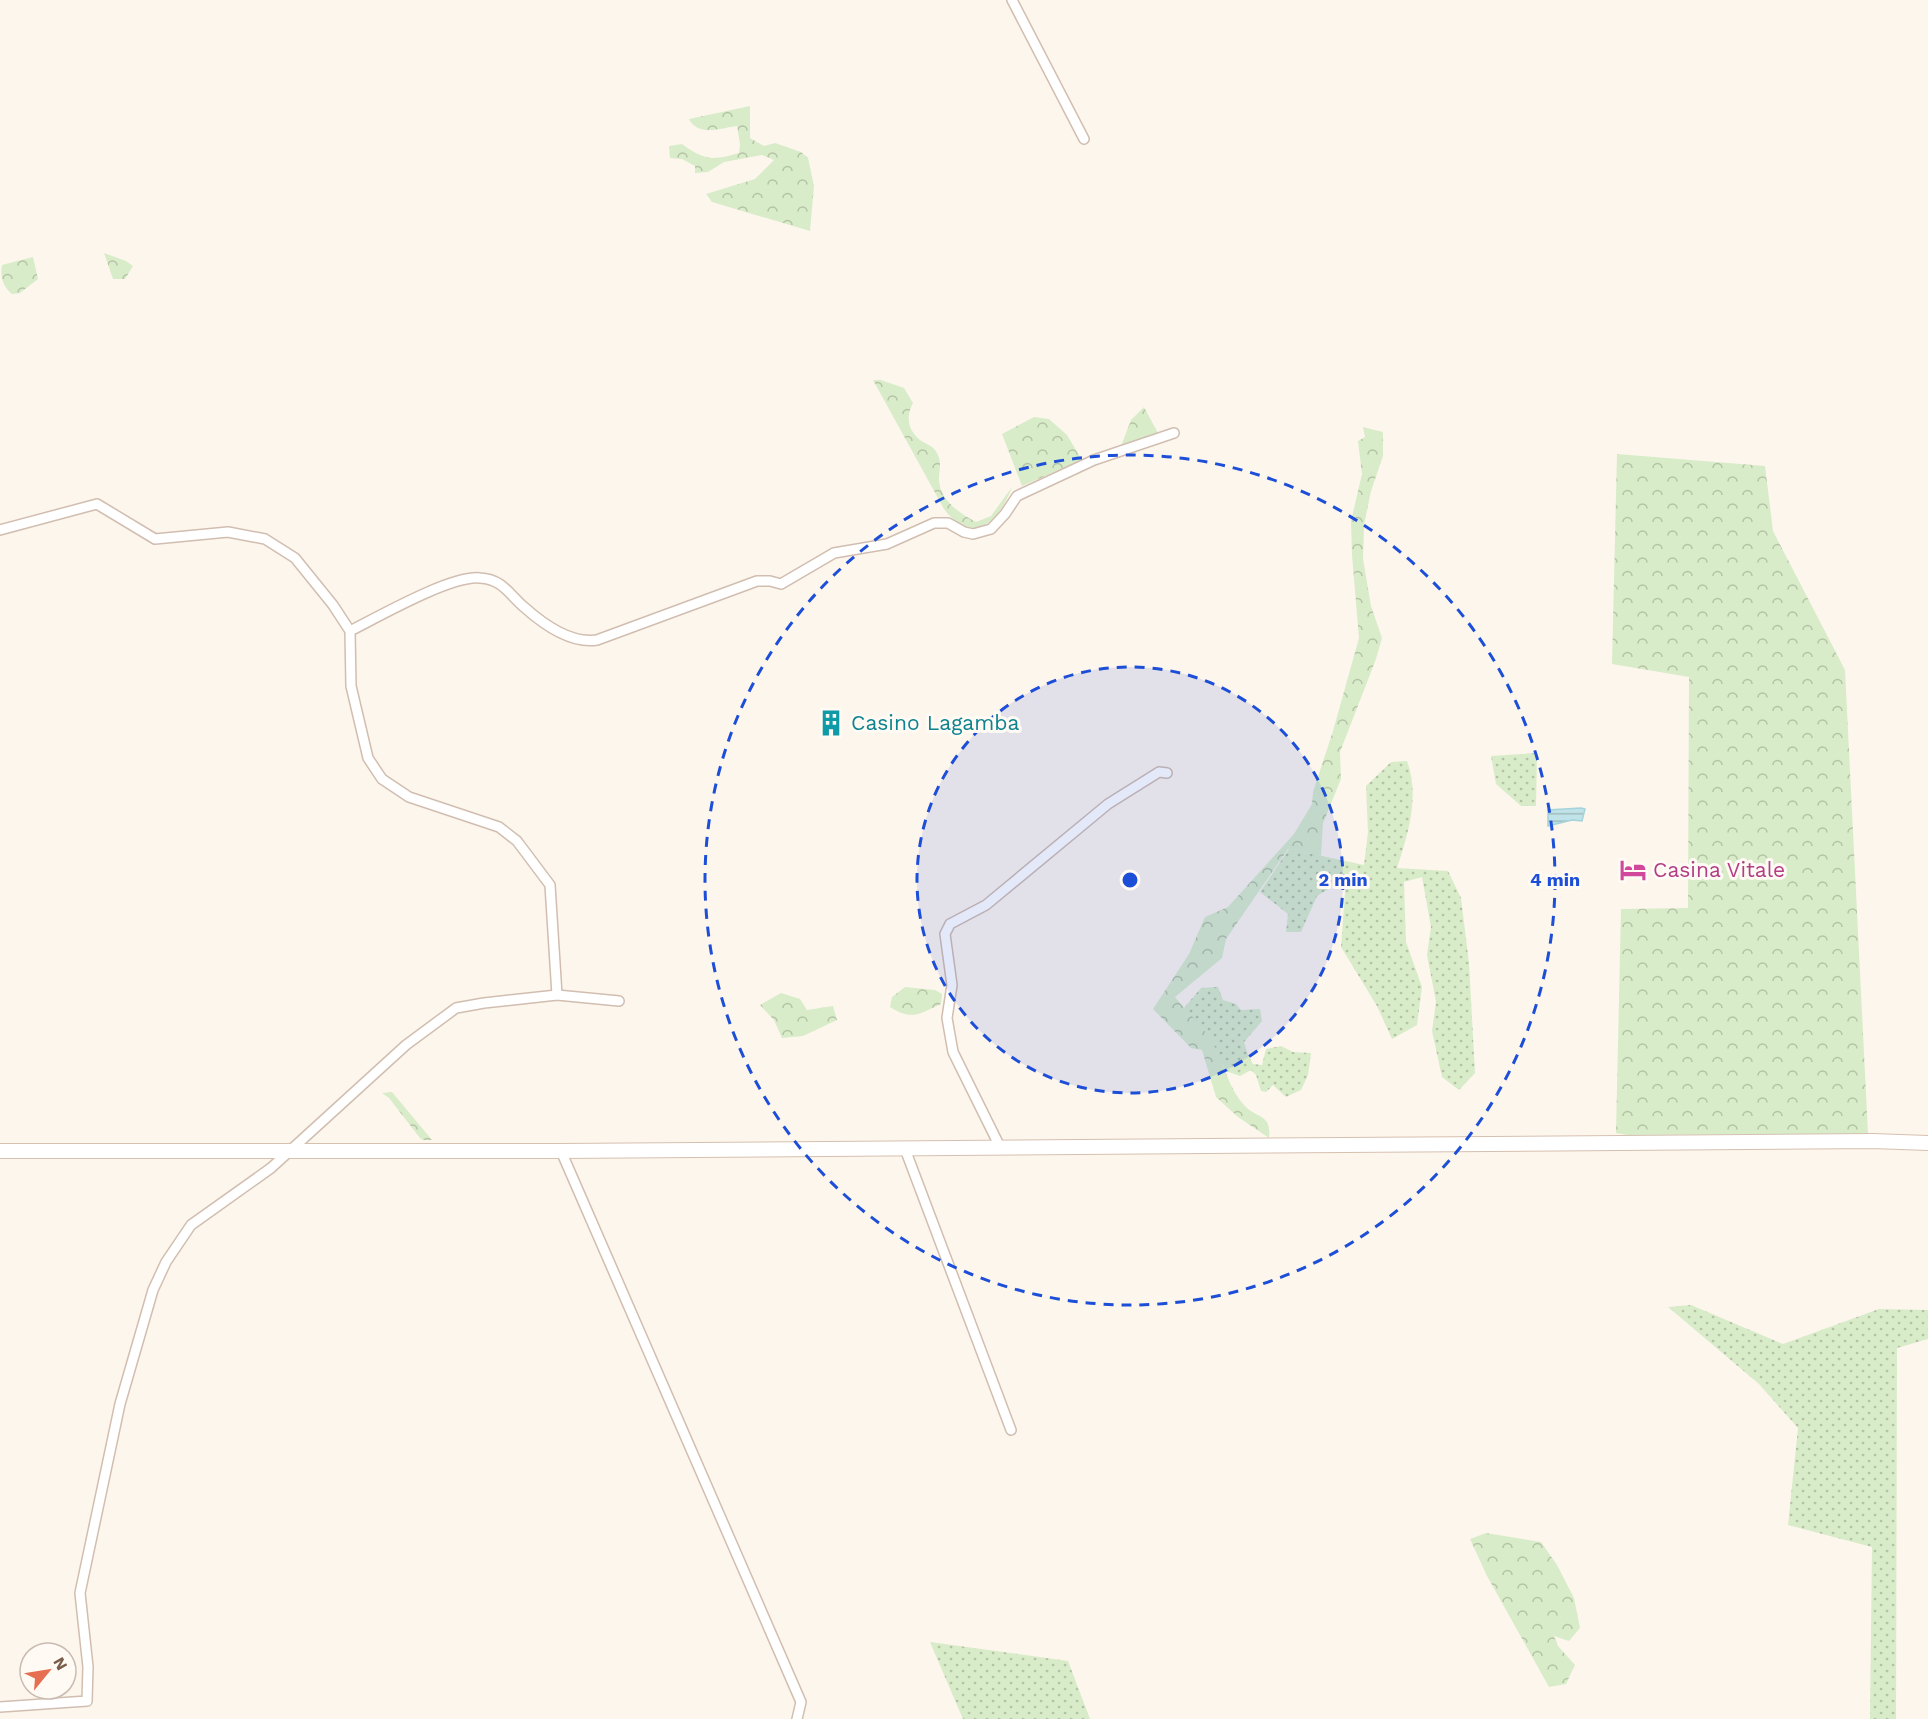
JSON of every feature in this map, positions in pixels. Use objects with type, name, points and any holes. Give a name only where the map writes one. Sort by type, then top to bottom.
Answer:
[{"type":"main road","points":[[0,1151],[1001,1149],[1849,1141],[1928,1143]]},
{"type":"street","points":[[1012,0],[1084,139]]},
{"type":"street","points":[[350,631],[410,600],[464,579],[479,577],[496,581],[504,586],[524,607],[551,628],[586,642],[597,640],[757,581],[781,584],[834,553],[887,544],[934,523],[948,523],[973,534],[991,529],[1017,496],[1094,460],[1174,433]]},
{"type":"street","points":[[0,530],[97,504],[155,539],[228,532],[265,538],[295,558],[333,605],[350,631],[351,686],[368,758],[382,779],[409,797],[499,827],[517,840],[550,885],[557,995]]},
{"type":"street","points":[[1001,1149],[953,1052],[947,1018],[952,985],[945,934],[950,924],[986,905],[1108,804],[1160,772],[1167,773]]},
{"type":"street","points":[[0,1707],[87,1701],[88,1667],[80,1593],[120,1404],[153,1290],[166,1262],[190,1225],[271,1168],[406,1045],[456,1008],[557,995],[619,1001]]},
{"type":"street","points":[[904,1149],[1011,1430]]},
{"type":"street","points":[[561,1151],[801,1702],[797,1719]]},
{"type":"green space","points":[[750,106],[750,138],[764,146],[775,143],[801,152],[808,158],[814,186],[810,231],[712,202],[706,194],[755,179],[774,160],[762,155],[724,162],[708,172],[695,173],[695,166],[682,159],[670,158],[669,146],[682,144],[709,158],[739,153],[737,126],[704,130],[693,125],[689,119]]},
{"type":"green space","points":[[104,253],[133,266],[125,279],[113,279]]},
{"type":"green space","points":[[33,257],[38,279],[20,293],[12,294],[3,281],[2,265]]},
{"type":"green space","points":[[873,380],[881,380],[904,388],[913,403],[909,413],[910,427],[916,436],[932,447],[939,457],[942,492],[957,510],[976,522],[991,516],[1012,487],[1007,500],[992,519],[975,528],[965,527],[944,509]]},
{"type":"green space","points":[[1144,407],[1158,433],[1121,446],[1131,420]]},
{"type":"green space","points":[[1034,417],[1049,419],[1067,435],[1082,460],[1022,486],[1002,434]]},
{"type":"green space","points":[[1363,427],[1383,432],[1383,456],[1371,491],[1364,525],[1363,559],[1371,606],[1382,638],[1340,752],[1341,779],[1323,823],[1321,856],[1288,849],[1226,939],[1222,958],[1175,997],[1211,1040],[1238,1098],[1249,1109],[1266,1120],[1269,1138],[1238,1117],[1216,1097],[1202,1050],[1191,1048],[1153,1009],[1189,954],[1205,917],[1228,907],[1294,834],[1312,804],[1313,792],[1359,638],[1351,521],[1362,474],[1358,441],[1365,437]]},
{"type":"green space","points":[[1617,454],[1765,466],[1773,531],[1845,670],[1868,1134],[1627,1135],[1616,1133],[1621,909],[1688,908],[1689,677],[1612,664]]},
{"type":"green space","points":[[1537,753],[1536,806],[1521,806],[1496,784],[1491,756]]},
{"type":"green space","points":[[1407,761],[1411,774],[1411,815],[1397,868],[1448,871],[1461,898],[1469,963],[1475,1073],[1459,1090],[1442,1077],[1432,1031],[1436,1002],[1427,955],[1431,927],[1422,877],[1404,882],[1406,942],[1422,987],[1417,1025],[1392,1039],[1377,1006],[1341,947],[1346,878],[1317,896],[1301,932],[1286,932],[1288,914],[1260,892],[1289,849],[1364,865],[1368,832],[1366,786],[1391,762]]},
{"type":"green space","points":[[905,987],[935,990],[942,994],[941,1004],[927,1011],[910,1015],[890,1007],[892,997]]},
{"type":"green space","points":[[1218,987],[1223,1000],[1236,1004],[1241,1010],[1260,1009],[1262,1021],[1244,1042],[1253,1064],[1262,1065],[1266,1049],[1281,1046],[1293,1052],[1311,1053],[1308,1075],[1301,1090],[1286,1097],[1273,1085],[1266,1092],[1261,1091],[1256,1075],[1251,1070],[1240,1076],[1226,1071],[1210,1039],[1184,1008],[1201,988]]},
{"type":"green space","points":[[781,993],[800,999],[807,1010],[833,1006],[837,1020],[803,1036],[782,1038],[774,1020],[760,1005]]},
{"type":"green space","points":[[392,1092],[432,1140],[420,1138],[389,1098],[382,1093]]},
{"type":"green space","points":[[1691,1305],[1783,1344],[1879,1309],[1928,1310],[1928,1339],[1897,1348],[1896,1719],[1870,1719],[1872,1547],[1788,1525],[1798,1428],[1759,1384],[1668,1307]]},
{"type":"green space","points":[[1486,1533],[1541,1542],[1557,1565],[1574,1598],[1580,1628],[1569,1641],[1554,1636],[1558,1646],[1575,1665],[1566,1684],[1549,1687],[1487,1576],[1470,1539]]},
{"type":"green space","points":[[930,1642],[1068,1661],[1090,1719],[963,1719]]},
{"type":"water","points":[[1585,809],[1582,821],[1572,820],[1548,826],[1548,810]]},
{"type":"place","name":"Casino Lagamba","points":[[831,723]]},
{"type":"place","name":"Casina Vitale","points":[[1633,870]]}]
